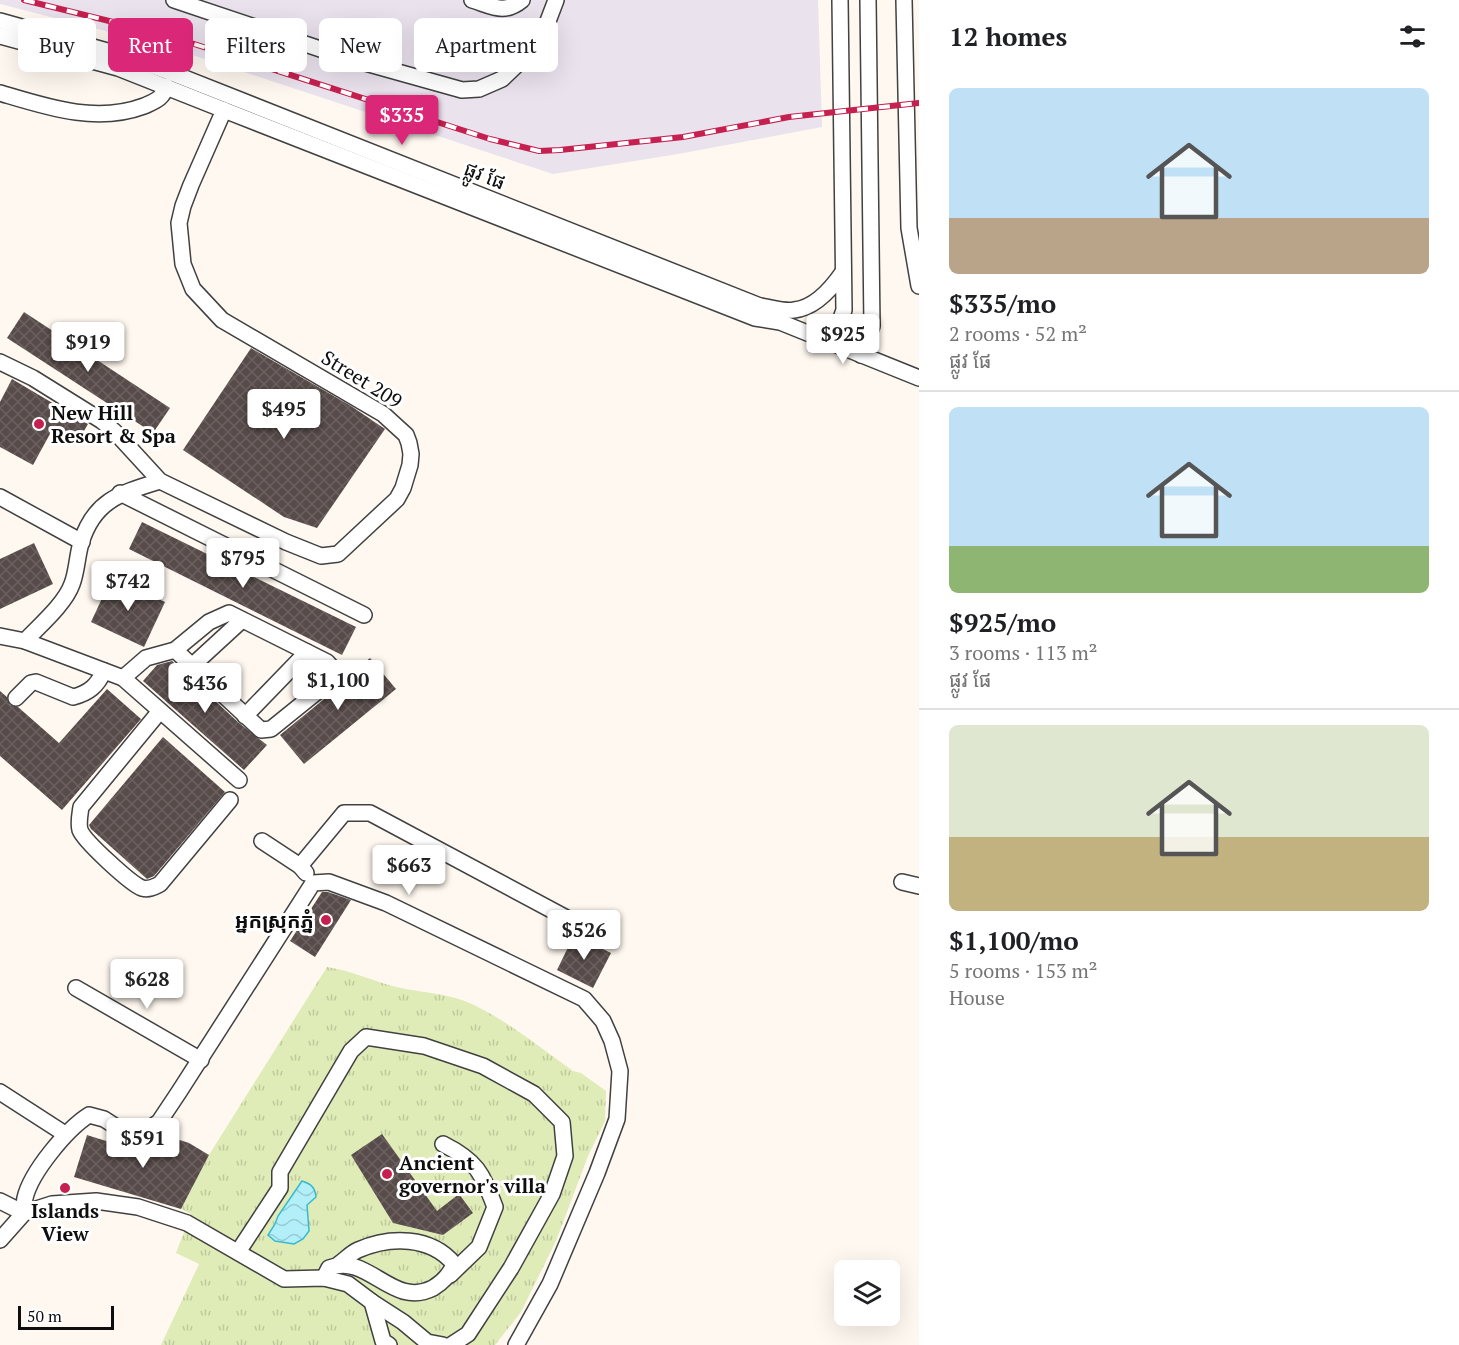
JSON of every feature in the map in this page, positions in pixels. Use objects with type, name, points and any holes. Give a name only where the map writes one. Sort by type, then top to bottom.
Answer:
[{"type":"street","points":[[174,0],[344,57],[462,90],[479,89],[502,79],[515,67],[542,37],[556,0]]},
{"type":"street","points":[[472,0],[503,10],[522,0]]},
{"type":"street","points":[[832,343],[844,310],[840,0]]},
{"type":"street","points":[[861,355],[872,326],[868,0]]},
{"type":"street","points":[[904,0],[909,228],[919,286]]},
{"type":"street","name":"ផ្លូវ ផែ","points":[[0,21],[125,56],[172,73],[760,306],[780,322]]},
{"type":"street","name":"ផ្លូវ ផែ","points":[[0,36],[118,68],[754,318],[780,322],[919,378]]},
{"type":"street","points":[[0,93],[74,113],[110,115],[134,110],[155,102],[161,98],[166,86]]},
{"type":"street","name":"Street 209","points":[[160,481],[286,542],[321,556],[329,556],[338,554],[397,499],[410,465],[409,443],[406,435],[395,423],[222,320],[193,289],[183,264],[179,222],[191,185],[224,110]]},
{"type":"street","points":[[760,306],[795,310],[814,302],[831,290],[843,272]]},
{"type":"street","points":[[0,362],[33,378],[102,421],[160,481],[120,493],[93,516],[82,542],[71,586],[56,608],[25,641]]},
{"type":"street","points":[[120,493],[364,615]]},
{"type":"street","points":[[0,497],[82,542]]},
{"type":"street","points":[[123,678],[146,658],[175,650],[209,622],[229,613],[327,662],[336,672],[328,683],[271,729],[261,730],[175,650]]},
{"type":"street","points":[[193,665],[242,620]]},
{"type":"street","points":[[0,636],[25,641],[123,678],[239,780]]},
{"type":"street","points":[[245,716],[307,652]]},
{"type":"street","points":[[16,698],[31,683],[36,682],[73,697],[78,696],[97,685],[104,671]]},
{"type":"street","points":[[160,711],[81,807],[80,831],[112,866],[141,888],[151,888],[160,884],[230,800]]},
{"type":"street","points":[[300,866],[344,813],[370,813],[602,937]]},
{"type":"street","points":[[262,841],[300,866],[313,883]]},
{"type":"street","points":[[313,883],[329,882],[386,903],[584,999],[603,1021],[612,1041],[620,1071],[617,1119],[550,1284],[516,1345]]},
{"type":"street","points":[[902,882],[919,886]]},
{"type":"street","points":[[24,1213],[25,1197],[34,1178],[65,1134],[75,1124],[89,1115],[104,1119],[121,1130],[141,1134],[159,1122],[313,883]]},
{"type":"street","points":[[76,988],[201,1060]]},
{"type":"street","points":[[238,1252],[280,1188],[280,1172],[351,1051],[366,1036],[424,1046],[483,1066],[534,1094],[562,1122],[565,1156],[552,1194],[511,1268],[468,1334],[451,1345]]},
{"type":"street","points":[[0,1092],[65,1134]]},
{"type":"street","points":[[339,1264],[355,1266],[397,1289],[419,1294],[435,1287],[479,1247],[495,1207],[483,1177],[465,1155],[443,1144]]},
{"type":"street","points":[[0,1201],[24,1213]]},
{"type":"street","points":[[0,1240],[24,1213],[52,1204],[96,1201],[138,1207],[187,1223],[284,1279],[324,1278],[348,1284],[403,1322],[427,1342],[443,1345]]},
{"type":"street","points":[[324,1278],[328,1268],[339,1264],[356,1251],[382,1243],[406,1240],[434,1246],[446,1254],[454,1264],[450,1275]]},
{"type":"street","points":[[372,1302],[383,1341],[390,1345]]},
{"type":"shaded area","points":[[0,0],[818,0],[822,127],[678,154],[553,174],[244,72],[307,72],[307,18],[205,18],[205,59],[193,55],[193,18],[108,18],[108,32],[96,29],[96,18],[55,18],[0,4]]},
{"type":"green space","points":[[327,967],[351,972],[399,988],[443,995],[474,1005],[512,1027],[573,1071],[581,1073],[606,1091],[605,1121],[588,1156],[556,1241],[521,1312],[495,1345],[161,1345],[199,1264],[176,1253],[191,1214],[181,1209],[209,1155]]},
{"type":"water","points":[[302,1181],[312,1186],[316,1197],[307,1205],[309,1231],[303,1239],[294,1244],[275,1241],[268,1235]]},
{"type":"building","points":[[24,312],[170,408],[153,433],[7,338]]},
{"type":"building","points":[[251,348],[351,406],[385,429],[317,528],[284,517],[183,450]]},
{"type":"building","points":[[12,379],[88,424],[76,445],[51,432],[33,465],[0,447],[0,402]]},
{"type":"building","points":[[142,522],[356,627],[342,655],[129,549]]},
{"type":"building","points":[[34,543],[53,584],[0,609],[0,559]]},
{"type":"building","points":[[112,577],[165,602],[144,647],[91,622]]},
{"type":"building","points":[[370,658],[396,689],[304,764],[280,735]]},
{"type":"building","points":[[172,661],[239,723],[267,745],[244,770],[143,681],[157,665]]},
{"type":"building","points":[[107,689],[141,719],[62,810],[0,756],[0,691],[7,697],[10,705],[18,707],[59,743]]},
{"type":"building","points":[[163,737],[225,792],[154,876],[147,879],[89,825]]},
{"type":"building","points":[[322,892],[351,900],[315,957],[290,941]]},
{"type":"building","points":[[574,935],[611,953],[593,988],[557,970]]},
{"type":"building","name":"Ancient governor's villa","points":[[382,1134],[437,1211],[459,1194],[473,1213],[443,1235],[393,1223],[351,1155]]},
{"type":"building","points":[[87,1135],[157,1157],[164,1135],[189,1143],[209,1155],[181,1209],[74,1177]]},
{"type":"railway","points":[[24,0],[166,35],[490,139],[539,151],[683,137],[789,117],[919,103]]},
{"type":"place","name":"New Hill Resort & Spa","points":[[39,424]]},
{"type":"place","name":"អ្នកស្រុកភ្នំ","points":[[326,920]]},
{"type":"place","name":"Ancient governor's villa","points":[[387,1174]]},
{"type":"place","name":"Islands View","points":[[65,1188]]}]
